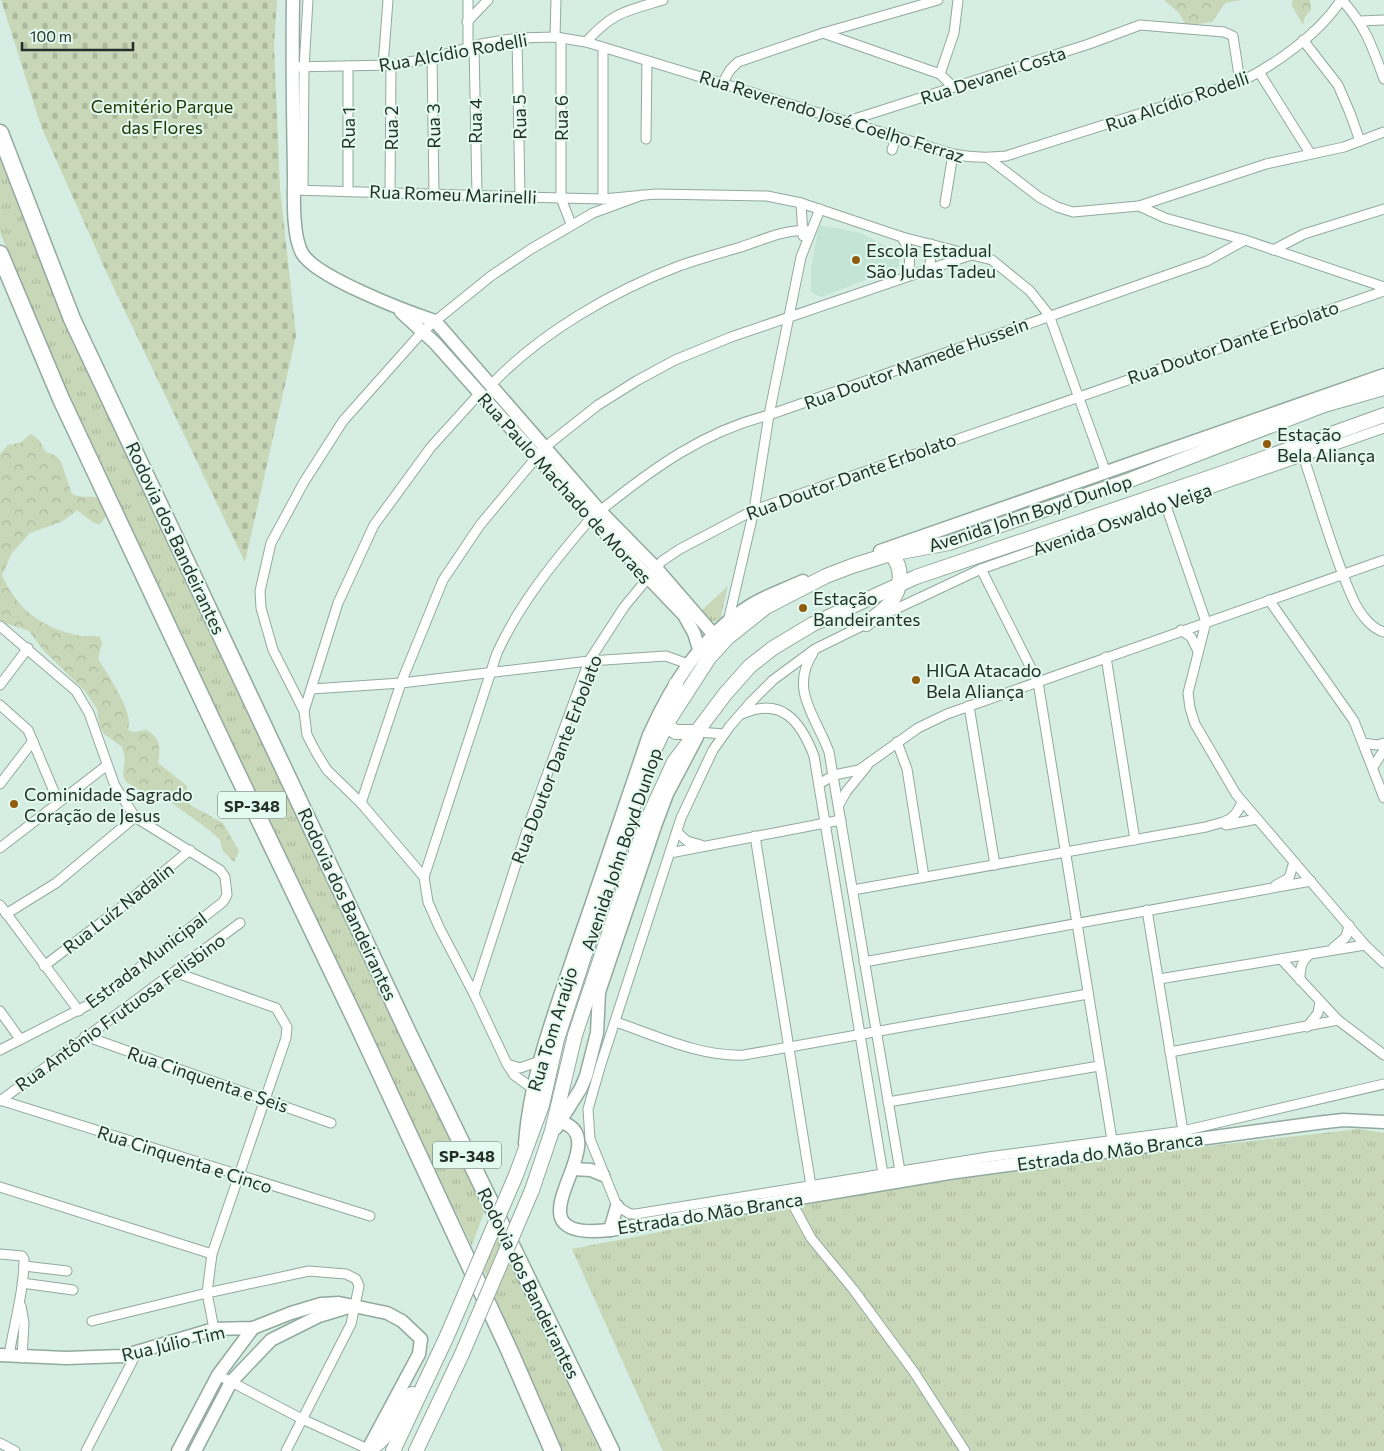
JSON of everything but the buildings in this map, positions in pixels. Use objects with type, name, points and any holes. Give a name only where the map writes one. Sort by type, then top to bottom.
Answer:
[{"type":"highway","name":"Rodovia dos Bandeirantes","points":[[0,133],[72,319],[404,1026],[611,1451]]},
{"type":"highway","name":"SP-348","points":[[0,254],[61,399],[234,769],[357,1023],[510,1352],[553,1451]]},
{"type":"main road","points":[[292,0],[298,68],[300,245],[302,253],[312,265],[337,279],[414,314],[435,321]]},
{"type":"main road","name":"Rua Paulo Machado de Moraes","points":[[390,302],[423,331],[479,394],[540,452],[596,514],[648,579],[687,620],[694,632],[699,649]]},
{"type":"main road","name":"Rua Paulo Machado de Moraes","points":[[435,321],[491,385],[540,452]]},
{"type":"main road","points":[[869,557],[1384,375]]},
{"type":"main road","name":"Avenida John Boyd Dunlop","points":[[393,1451],[426,1382],[525,1153],[542,1105],[557,1039],[645,770],[667,723],[709,658],[727,638],[766,607],[812,580],[869,557],[949,543],[1130,480],[1297,415],[1384,388]]},
{"type":"main road","name":"Avenida John Boyd Dunlop","points":[[416,1451],[462,1354],[557,1127],[575,1034],[646,823],[674,762],[726,692],[750,666],[773,648],[813,624],[898,585],[1226,472],[1384,415]]},
{"type":"main road","name":"Rua Paulo Machado de Moraes","points":[[596,514],[656,568],[714,635]]},
{"type":"main road","points":[[866,624],[888,606],[893,599],[898,585],[900,568],[896,559],[890,554]]},
{"type":"main road","points":[[557,1127],[581,1088],[598,1032],[599,992],[667,794],[695,743],[698,732],[676,732],[667,723],[665,712],[676,684],[699,649],[728,622],[752,604],[812,580]]},
{"type":"main road","name":"Rua Tom Araújo","points":[[525,1153],[527,1113],[540,1061],[649,735],[666,699],[676,684]]},
{"type":"main road","name":"Estrada do Mão Branca","points":[[557,1127],[569,1125],[578,1139],[579,1149],[573,1169],[560,1198],[560,1212],[565,1222],[577,1231],[610,1230],[949,1173],[1317,1123],[1343,1120],[1384,1122]]},
{"type":"main road","points":[[1054,1148],[1088,1154]]},
{"type":"main road","points":[[573,1169],[591,1170],[603,1175]]},
{"type":"main road","points":[[610,1230],[617,1206]]},
{"type":"main road","name":"Rua Júlio Tim","points":[[4,1355],[22,1358],[103,1358],[136,1354],[214,1329],[253,1328],[321,1304],[339,1303],[354,1305],[387,1313],[402,1321],[421,1339],[419,1354],[367,1450]]},
{"type":"main road","points":[[195,1451],[231,1382],[271,1340],[319,1316],[354,1305]]},
{"type":"main road","points":[[178,1451],[218,1375],[253,1328],[271,1340]]},
{"type":"main road","points":[[367,1450],[376,1446],[412,1394],[426,1382]]},
{"type":"street","points":[[298,68],[308,0]]},
{"type":"street","name":"Rua 2","points":[[388,0],[387,65],[390,191]]},
{"type":"street","name":"Rua 4","points":[[468,0],[467,22],[471,47],[477,196]]},
{"type":"street","points":[[467,22],[488,0]]},
{"type":"street","name":"Rua 6","points":[[556,0],[560,198]]},
{"type":"street","points":[[586,42],[603,23],[619,14],[663,0]]},
{"type":"street","points":[[722,84],[730,70],[738,62],[823,33],[938,0]]},
{"type":"street","points":[[940,74],[954,33],[958,0]]},
{"type":"street","points":[[1342,0],[1360,20],[1370,38],[1384,79]]},
{"type":"street","name":"Rua Alcídio Rodelli","points":[[988,158],[1006,156],[1240,82],[1259,72],[1303,40],[1325,22],[1342,0]]},
{"type":"street","points":[[1360,20],[1384,20]]},
{"type":"street","name":"Rua Devanei Costa","points":[[845,122],[1140,25],[1224,32],[1233,36],[1240,82]]},
{"type":"street","points":[[823,33],[940,74],[953,87]]},
{"type":"street","name":"Rua Alcídio Rodelli","points":[[298,68],[387,65],[432,58],[471,47],[517,38],[558,38]]},
{"type":"street","name":"Rua 5","points":[[517,38],[520,196]]},
{"type":"street","name":"Rua Reverendo José Coelho Ferraz","points":[[558,38],[586,42],[954,154],[973,158],[988,158],[1039,197],[1057,207],[1073,212],[1139,206],[1165,218],[1245,240],[1384,289]]},
{"type":"street","points":[[1303,40],[1338,85],[1360,141]]},
{"type":"street","points":[[603,48],[603,199]]},
{"type":"street","name":"Rua 3","points":[[432,58],[434,194]]},
{"type":"street","points":[[646,139],[647,61]]},
{"type":"street","name":"Rua 1","points":[[348,66],[348,190]]},
{"type":"street","points":[[1259,72],[1310,153]]},
{"type":"street","points":[[1139,206],[1266,164],[1360,141],[1384,132]]},
{"type":"street","points":[[892,150],[896,137]]},
{"type":"street","points":[[945,203],[954,154]]},
{"type":"street","name":"Rua Romeu Marinelli","points":[[299,190],[390,191],[477,196],[603,199],[642,195],[740,194],[801,203],[902,237],[992,260],[1030,291],[1049,315],[1106,473]]},
{"type":"street","name":"Rua Romeu Marinelli","points":[[304,711],[273,650],[265,626],[260,591],[266,558],[286,513],[343,421],[423,331],[491,276],[571,224],[593,213],[642,195]]},
{"type":"street","points":[[560,198],[571,224]]},
{"type":"street","name":"Rua Romeu Marinelli","points":[[593,213],[603,199]]},
{"type":"street","points":[[728,622],[754,510],[769,415],[804,248],[806,231],[801,203]]},
{"type":"street","points":[[491,385],[521,356],[559,328],[632,288],[679,266],[768,238],[806,231],[820,209]]},
{"type":"street","points":[[1274,250],[1304,234],[1384,209]]},
{"type":"street","points":[[902,237],[909,250],[911,261],[908,276]]},
{"type":"street","name":"Rua Doutor Mamede Hussein","points":[[424,877],[506,634],[569,544],[596,514],[641,477],[675,455],[740,422],[769,415],[1049,315],[1207,262],[1245,240]]},
{"type":"street","points":[[930,268],[931,244]]},
{"type":"street","points":[[361,803],[401,683],[443,580],[480,526],[540,452],[598,405],[675,360],[731,337],[974,254]]},
{"type":"street","name":"Rua Doutor Dante Erbolato","points":[[474,994],[530,821],[589,661],[624,608],[662,561],[680,548],[754,510],[1384,289]]},
{"type":"street","points":[[479,394],[431,447],[374,525],[338,603],[304,711],[307,736],[327,770],[361,803],[424,877],[428,902],[507,1064],[514,1075],[532,1088]]},
{"type":"street","name":"Avenida Oswaldo Veiga","points":[[603,1175],[590,1139],[587,1123],[588,1109],[677,832],[694,788],[724,734],[738,716],[773,680],[815,649],[981,569],[1165,503],[1384,428]]},
{"type":"street","points":[[1303,456],[1356,605],[1374,628],[1384,632]]},
{"type":"street","points":[[1165,503],[1206,622],[1190,679],[1190,708],[1195,724],[1242,802],[1365,945],[1384,963]]},
{"type":"street","points":[[819,784],[834,775],[851,773],[868,764],[918,728],[969,706],[1384,560]]},
{"type":"street","points":[[981,569],[1038,682],[1112,1140]]},
{"type":"street","points":[[1268,600],[1354,721],[1384,798]]},
{"type":"street","points":[[0,626],[76,690],[95,729],[106,766],[115,786],[135,816],[190,850]]},
{"type":"street","points":[[1181,630],[1190,637],[1198,651]]},
{"type":"street","points":[[0,685],[28,648]]},
{"type":"street","points":[[815,649],[803,674],[802,688],[830,752],[900,1171]]},
{"type":"street","points":[[312,689],[401,683],[589,661],[666,656],[688,664]]},
{"type":"street","points":[[1106,657],[1135,840]]},
{"type":"street","points":[[0,705],[28,730],[58,802]]},
{"type":"street","points":[[969,706],[995,865]]},
{"type":"street","points":[[738,716],[750,711],[767,708],[785,713],[794,720],[809,742],[819,784],[883,1174]]},
{"type":"street","points":[[698,732],[724,734]]},
{"type":"street","points":[[0,784],[33,741]]},
{"type":"street","points":[[897,742],[907,769],[924,878]]},
{"type":"street","points":[[1363,743],[1376,746],[1384,743]]},
{"type":"street","points":[[1373,767],[1384,750]]},
{"type":"street","points":[[839,805],[846,792],[868,764]]},
{"type":"street","points":[[0,848],[106,766]]},
{"type":"street","points":[[1206,827],[1231,820],[1237,814],[1242,802]]},
{"type":"street","points":[[6,914],[56,883],[135,816]]},
{"type":"street","points":[[853,890],[1257,819]]},
{"type":"street","points":[[670,853],[841,820]]},
{"type":"street","points":[[677,832],[689,842],[706,845]]},
{"type":"street","points":[[755,836],[811,1186]]},
{"type":"street","name":"Estrada Municipal","points":[[0,1050],[79,1011],[115,988],[223,902],[227,896],[227,887],[220,870],[190,850]]},
{"type":"street","name":"Rua Luíz Nadalin","points":[[44,966],[119,910],[190,850]]},
{"type":"street","points":[[1264,889],[1289,878],[1294,862]]},
{"type":"street","points":[[864,962],[1311,880]]},
{"type":"street","points":[[0,906],[79,1011]]},
{"type":"street","points":[[1147,910],[1183,1131]]},
{"type":"street","name":"Rua Antônio Frutuosa Felisbino","points":[[0,1100],[240,923]]},
{"type":"street","points":[[1328,951],[1340,944],[1346,937],[1349,926]]},
{"type":"street","points":[[1159,980],[1365,945]]},
{"type":"street","points":[[1300,980],[1300,968],[1310,954]]},
{"type":"street","points":[[1281,959],[1338,1020],[1384,1057]]},
{"type":"street","points":[[174,972],[276,1008],[287,1027],[286,1038],[212,1254],[207,1293],[214,1329]]},
{"type":"street","points":[[616,1022],[707,1053],[725,1056],[788,1048],[1088,994]]},
{"type":"street","points":[[1307,1027],[1318,1013],[1320,1002]]},
{"type":"street","points":[[0,1011],[20,1039]]},
{"type":"street","points":[[1170,1052],[1338,1020]]},
{"type":"street","name":"Rua Cinquenta e Seis","points":[[85,1036],[331,1123]]},
{"type":"street","points":[[507,1064],[520,1068],[540,1061]]},
{"type":"street","points":[[581,1088],[601,1064]]},
{"type":"street","points":[[888,1102],[1099,1066]]},
{"type":"street","points":[[603,1175],[617,1206],[630,1214],[636,1214],[900,1171],[1183,1131],[1381,1085],[1384,1076]]},
{"type":"street","name":"Rua Cinquenta e Cinco","points":[[0,1100],[239,1177],[370,1216]]},
{"type":"street","points":[[0,1187],[212,1254]]},
{"type":"street","points":[[790,1201],[811,1238],[853,1289],[914,1372],[965,1451]]},
{"type":"street","points":[[0,1254],[22,1256],[24,1258],[20,1304],[4,1355]]},
{"type":"street","points":[[24,1266],[67,1271]]},
{"type":"street","points":[[92,1321],[309,1271],[346,1274],[356,1279],[359,1286],[351,1324],[286,1451]]},
{"type":"street","points":[[22,1283],[72,1290]]},
{"type":"street","points":[[20,1304],[24,1323],[22,1358]]},
{"type":"street","points":[[86,1451],[136,1354]]},
{"type":"street","points":[[218,1375],[302,1419],[367,1450]]},
{"type":"street","points":[[0,1443],[15,1451]]},
{"type":"shaded area","name":"Escola Estadual São Judas Tadeu","points":[[819,225],[861,233],[899,254],[899,267],[821,297],[811,292],[811,269]]},
{"type":"green space","name":"Cemitério Parque das Flores","points":[[1,0],[277,0],[274,45],[280,188],[296,336],[245,562],[109,278],[41,126]]},
{"type":"green space","points":[[1164,0],[1241,0],[1225,3],[1212,22],[1192,25],[1185,24],[1179,13]]},
{"type":"green space","points":[[1292,0],[1310,0],[1311,10],[1305,17],[1303,25],[1292,6]]},
{"type":"green space","points":[[0,153],[293,809],[485,1209],[472,1246],[267,822],[39,331],[0,232]]},
{"type":"green space","points":[[31,434],[39,440],[46,452],[56,456],[61,462],[72,494],[97,498],[101,501],[108,514],[100,524],[94,523],[77,510],[63,521],[30,533],[12,553],[2,575],[15,598],[43,623],[67,633],[100,637],[102,643],[98,659],[124,704],[128,714],[128,730],[133,732],[147,730],[155,736],[159,748],[158,763],[187,786],[187,800],[190,805],[223,823],[239,851],[234,862],[223,851],[220,840],[208,829],[165,798],[143,792],[126,782],[123,775],[125,759],[122,747],[104,734],[99,724],[97,709],[85,691],[43,650],[29,631],[8,624],[0,625],[0,454],[8,445],[20,443]]},
{"type":"green space","points":[[728,586],[720,620],[709,622],[701,611]]},
{"type":"green space","points":[[1359,1129],[1384,1133],[1384,1451],[663,1451],[572,1249],[802,1204],[1066,1162]]},
{"type":"green space","points":[[497,1234],[600,1451],[563,1451],[519,1356],[483,1268]]},
{"type":"place","name":"Escola Estadual São Judas Tadeu","points":[[856,260]]},
{"type":"place","name":"Estação Bela Aliança","points":[[1267,444]]},
{"type":"place","name":"Estação Bandeirantes","points":[[803,608]]},
{"type":"place","name":"HIGA Atacado Bela Aliança","points":[[916,680]]},
{"type":"place","name":"Cominidade Sagrado Coração de Jesus","points":[[14,804]]}]
